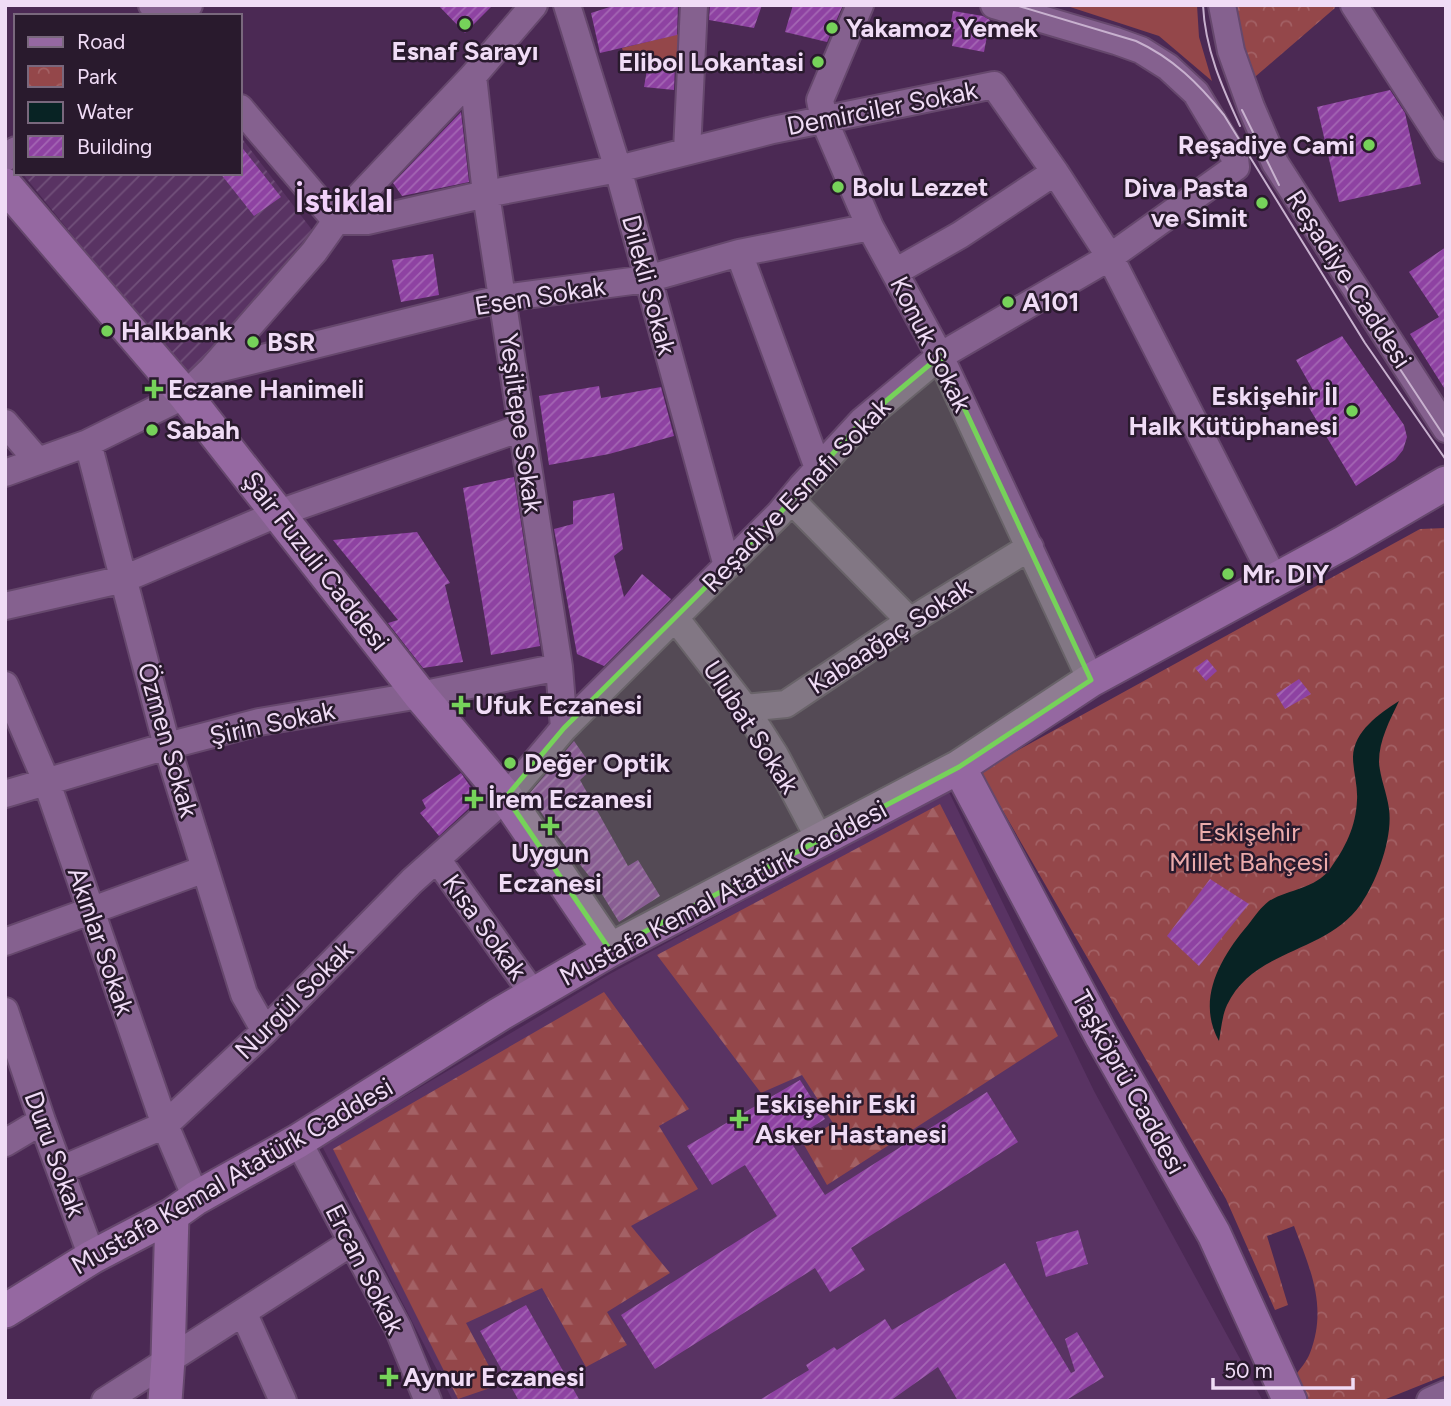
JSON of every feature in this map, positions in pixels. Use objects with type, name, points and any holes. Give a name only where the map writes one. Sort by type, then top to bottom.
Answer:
[{"type":"main road","name":"Şair Fuzuli Caddesi","points":[[5,185],[185,395],[420,695],[506,797],[610,950]]},
{"type":"main road","name":"Mustafa Kemal Atatürk Caddesi","points":[[5,1311],[92,1257],[298,1141],[610,950],[959,767],[1091,680],[1275,581],[1446,483]]},
{"type":"main road","name":"Taşköprü Caddesi","points":[[959,767],[1101,1035],[1213,1234],[1290,1401]]},
{"type":"main road","points":[[165,1401],[184,1206]]},
{"type":"street","points":[[5,473],[88,443],[185,395],[314,252],[336,221],[473,76],[534,5]]},
{"type":"street","name":"Dilekli Sokak","points":[[567,5],[618,169],[727,566]]},
{"type":"street","points":[[687,151],[694,5]]},
{"type":"street","name":"Konuk Sokak","points":[[860,5],[820,100],[824,120],[870,227],[940,356],[1091,680]]},
{"type":"street","name":"Reşadiye Esnafı Sokak","points":[[506,797],[564,728],[676,619],[862,421],[940,356],[1110,257],[1236,167],[1235,158],[1196,93],[1168,67],[1116,41],[994,5]]},
{"type":"street","name":"Reşadiye Caddesi","points":[[1222,5],[1231,51],[1275,163],[1446,429]]},
{"type":"street","points":[[1354,5],[1446,148]]},
{"type":"street","name":"Yeşiltepe Sokak","points":[[473,76],[486,194],[559,667],[564,728]]},
{"type":"street","name":"Demirciler Sokak","points":[[336,221],[367,221],[486,194],[618,169],[824,120],[994,85],[1110,257],[1275,581]]},
{"type":"street","points":[[242,110],[336,221]]},
{"type":"street","points":[[895,272],[960,235],[1055,172]]},
{"type":"street","name":"Esen Sokak","points":[[210,370],[503,298],[647,279],[739,253],[870,227]]},
{"type":"street","points":[[739,253],[818,468]]},
{"type":"street","points":[[5,423],[37,460]]},
{"type":"street","points":[[5,606],[124,579],[279,513],[521,428]]},
{"type":"street","name":"Özmen Sokak","points":[[88,443],[167,746],[244,994],[265,1031]]},
{"type":"street","points":[[790,500],[910,621]]},
{"type":"street","name":"Kabaağaç Sokak","points":[[745,709],[786,704],[910,621],[1030,547]]},
{"type":"street","name":"Ulubat Sokak","points":[[676,619],[745,709],[775,755],[820,840]]},
{"type":"street","name":"Şirin Sokak","points":[[5,794],[259,722],[420,695],[559,667]]},
{"type":"street","name":"Akınlar Sokak","points":[[5,685],[47,783],[165,1125],[184,1206]]},
{"type":"street","name":"Nurgül Sokak","points":[[60,1170],[165,1125],[265,1031],[412,881],[506,797]]},
{"type":"street","name":"Kısa Sokak","points":[[437,859],[534,995]]},
{"type":"street","points":[[5,942],[205,869]]},
{"type":"street","name":"Duru Sokak","points":[[5,1011],[92,1257]]},
{"type":"street","points":[[5,1143],[42,1121]]},
{"type":"street","name":"Ercan Sokak","points":[[298,1141],[398,1328],[428,1401]]},
{"type":"street","points":[[105,1401],[352,1242]]},
{"type":"street","points":[[244,1314],[283,1401]]},
{"type":"street","points":[[1430,1401],[1446,1394]]},
{"type":"highlighted area","points":[[940,356],[1091,680],[959,767],[610,950],[506,797],[564,728],[779,514],[862,421]]},
{"type":"shaded area","points":[[242,139],[319,239],[187,376],[24,175],[242,175]]},
{"type":"shaded area","name":"Eskişehir Eski Asker Hastanesi","points":[[948,790],[1094,1091],[1263,1401],[453,1401],[322,1146],[608,975]]},
{"type":"green space","points":[[1064,5],[1197,5],[1199,37],[1212,81],[1159,36]]},
{"type":"green space","points":[[1229,5],[1333,5],[1335,8],[1249,82]]},
{"type":"green space","points":[[683,33],[686,64],[627,64],[622,48]]},
{"type":"green space","name":"Eskişehir Millet Bahçesi","points":[[1446,528],[1446,1375],[1381,1401],[1308,1401],[1295,1376],[1310,1353],[1315,1336],[1317,1304],[1311,1273],[1294,1226],[1267,1236],[1288,1305],[1275,1310],[1226,1199],[980,771],[1420,529]]},
{"type":"green space","points":[[940,804],[1058,1036],[827,1185],[803,1143],[833,1123],[802,1075],[761,1093],[657,955]]},
{"type":"green space","points":[[604,992],[689,1109],[659,1126],[698,1189],[631,1226],[670,1273],[607,1312],[627,1345],[586,1367],[542,1288],[466,1323],[499,1385],[458,1399],[333,1149]]},
{"type":"water","points":[[1399,701],[1379,754],[1389,809],[1389,833],[1378,871],[1367,895],[1346,920],[1329,933],[1272,961],[1254,972],[1239,986],[1225,1009],[1219,1041],[1212,1026],[1210,1010],[1214,980],[1220,965],[1266,903],[1317,881],[1330,869],[1349,837],[1356,810],[1354,748],[1369,724]]},
{"type":"building","name":"Esnaf Sarayı","points":[[438,5],[493,5],[465,33]]},
{"type":"building","points":[[616,5],[678,5],[677,35],[600,53],[591,13]]},
{"type":"building","points":[[710,5],[762,5],[754,28],[709,20]]},
{"type":"building","points":[[793,5],[843,5],[827,42],[785,32]]},
{"type":"building","points":[[953,11],[983,16],[990,20],[984,52],[952,46],[955,29],[950,28]]},
{"type":"building","points":[[648,64],[675,64],[674,90],[644,87]]},
{"type":"building","name":"Reşadiye Cami","points":[[1390,90],[1405,113],[1421,184],[1339,202],[1317,107]]},
{"type":"building","points":[[461,112],[469,182],[402,196],[393,183]]},
{"type":"building","points":[[242,148],[281,197],[254,216],[222,175],[242,175]]},
{"type":"building","points":[[1446,247],[1446,391],[1410,334],[1439,317],[1409,272]]},
{"type":"building","points":[[433,254],[439,295],[401,302],[392,260]]},
{"type":"building","name":"Eskişehir İl Halk Kütüphanesi","points":[[1342,336],[1404,425],[1407,437],[1403,450],[1395,460],[1356,486],[1302,396],[1313,390],[1296,360]]},
{"type":"building","points":[[599,386],[601,398],[661,387],[674,436],[609,454],[549,465],[539,396]]},
{"type":"building","points":[[514,477],[540,646],[491,655],[463,488]]},
{"type":"building","points":[[614,493],[623,549],[614,556],[624,597],[642,574],[671,599],[604,666],[577,654],[554,529],[573,524],[573,501]]},
{"type":"building","points":[[417,532],[450,583],[445,585],[463,662],[423,668],[388,623],[398,620],[333,540]]},
{"type":"building","points":[[1207,659],[1217,671],[1206,681],[1195,668]]},
{"type":"building","points":[[1299,679],[1311,694],[1285,709],[1276,694]]},
{"type":"building","points":[[574,741],[593,768],[580,780],[628,866],[638,860],[660,896],[619,922],[597,886],[555,833],[529,794]]},
{"type":"building","points":[[461,773],[479,799],[439,836],[420,813],[426,808],[422,800]]},
{"type":"building","points":[[1210,879],[1249,904],[1199,966],[1167,936]]},
{"type":"building","points":[[800,1080],[825,1119],[790,1141],[825,1195],[987,1092],[1018,1142],[851,1248],[865,1270],[830,1292],[815,1268],[655,1369],[621,1315],[777,1216],[745,1165],[712,1185],[687,1146]]},
{"type":"building","points":[[1078,1230],[1088,1264],[1046,1277],[1036,1242]]},
{"type":"building","points":[[1005,1263],[1071,1373],[1075,1371],[1065,1339],[1077,1332],[1104,1377],[1065,1401],[958,1401],[938,1367],[890,1401],[758,1401],[809,1370],[806,1365],[834,1347],[837,1350],[885,1319],[892,1330]]},
{"type":"building","points":[[526,1305],[580,1401],[519,1401],[480,1331]]},
{"type":"tram line","points":[[1015,5],[1136,41],[1174,64],[1205,93],[1224,115],[1365,343],[1446,460]]},
{"type":"tram line","points":[[1203,5],[1211,52],[1240,126]]},
{"type":"tram line","points":[[1242,110],[1279,185]]},
{"type":"tram line","points":[[1298,214],[1446,439]]},
{"type":"place","name":"Esnaf Sarayı","points":[[465,24]]},
{"type":"place","name":"Yakamoz Yemek","points":[[832,28]]},
{"type":"place","name":"Elibol Lokantasi","points":[[818,62]]},
{"type":"place","name":"Reşadiye Cami","points":[[1369,145]]},
{"type":"place","name":"Bolu Lezzet","points":[[838,187]]},
{"type":"place","name":"Diva Pasta ve Simit","points":[[1262,203]]},
{"type":"place","name":"A101","points":[[1008,302]]},
{"type":"place","name":"Halkbank","points":[[107,331]]},
{"type":"place","name":"BSR","points":[[253,342]]},
{"type":"place","name":"Eczane Hanimeli","points":[[154,389]]},
{"type":"place","name":"Eskişehir İl Halk Kütüphanesi","points":[[1352,411]]},
{"type":"place","name":"Sabah","points":[[152,430]]},
{"type":"place","name":"Mr. DIY","points":[[1228,574]]},
{"type":"place","name":"Ufuk Eczanesi","points":[[461,705]]},
{"type":"place","name":"Değer Optik","points":[[510,763]]},
{"type":"place","name":"İrem Eczanesi","points":[[474,799]]},
{"type":"place","name":"Uygun Eczanesi","points":[[550,826]]},
{"type":"place","name":"Eskişehir Eski Asker Hastanesi","points":[[739,1119]]},
{"type":"place","name":"Aynur Eczanesi","points":[[389,1377]]},
{"type":"district","name":"İstiklal","points":[[344,200]]}]
